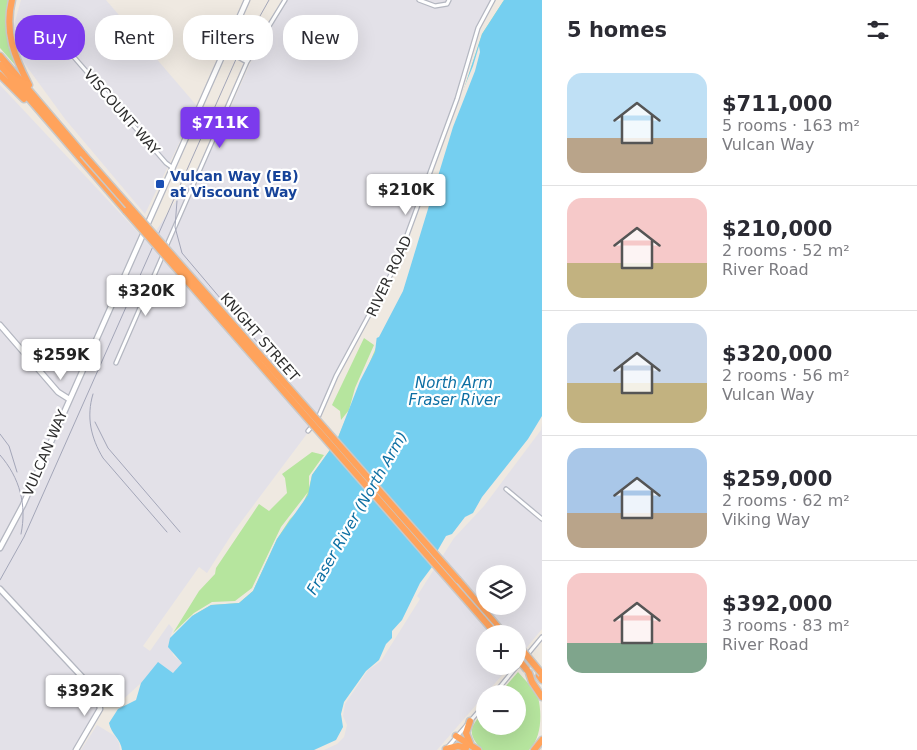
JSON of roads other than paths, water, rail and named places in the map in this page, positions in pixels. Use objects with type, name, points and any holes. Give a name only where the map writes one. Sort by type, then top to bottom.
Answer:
[{"type":"highway","points":[[12,0],[9,21],[11,43],[33,93]]},
{"type":"highway","name":"KNIGHT STREET","points":[[0,56],[33,93],[81,156],[495,625]]},
{"type":"highway","name":"KNIGHT STREET","points":[[0,65],[72,150],[81,156]]},
{"type":"highway","points":[[0,75],[62,142],[72,150]]},
{"type":"highway","points":[[526,658],[539,678],[542,690]]},
{"type":"highway","points":[[526,661],[539,678],[542,697]]},
{"type":"highway","points":[[526,669],[539,678]]},
{"type":"highway","points":[[469,747],[466,733],[470,721]]},
{"type":"highway","points":[[456,736],[469,747]]},
{"type":"highway","points":[[534,750],[542,740]]},
{"type":"highway","points":[[445,750],[451,746],[469,747],[478,750]]},
{"type":"street","name":"VULCAN WAY","points":[[240,15],[247,0]]},
{"type":"street","points":[[116,364],[247,62],[285,0]]},
{"type":"street","points":[[419,0],[435,6],[447,4],[449,0]]},
{"type":"street","name":"RIVER ROAD","points":[[308,431],[321,415],[325,399],[336,376],[396,265],[457,99],[478,28],[493,0]]},
{"type":"street","name":"VISCOUNT WAY","points":[[77,60],[166,163],[173,168]]},
{"type":"street","name":"VULCAN WAY","points":[[0,548],[23,505],[221,60]]},
{"type":"street","points":[[243,60],[247,62]]},
{"type":"street","points":[[0,325],[58,392],[69,399]]},
{"type":"street","points":[[506,489],[542,519]]},
{"type":"street","points":[[0,589],[95,689],[101,705],[76,750]]},
{"type":"street","points":[[526,656],[542,637]]},
{"type":"street","points":[[501,685],[510,675]]},
{"type":"street","points":[[445,750],[476,714]]},
{"type":"water","name":"North Arm Fraser River","points":[[504,0],[542,0],[542,416],[528,439],[482,497],[473,513],[465,517],[452,534],[446,536],[431,562],[432,567],[420,583],[402,620],[392,631],[392,638],[386,644],[379,660],[366,671],[344,702],[341,714],[343,727],[336,740],[314,750],[122,750],[109,723],[118,709],[136,700],[141,683],[158,662],[173,673],[182,663],[168,647],[170,638],[192,616],[211,605],[239,603],[253,591],[277,539],[308,495],[312,475],[337,440],[360,381],[375,352],[377,335],[399,287],[482,34]]},
{"type":"railway","points":[[0,580],[24,537],[237,57],[269,0]]},
{"type":"railway","points":[[177,201],[175,227],[182,253],[259,344]]},
{"type":"railway","points":[[93,394],[90,411],[91,427],[95,443],[103,458],[167,532]]},
{"type":"railway","points":[[95,422],[108,448],[180,532]]},
{"type":"railway","points":[[0,434],[9,446],[17,472]]},
{"type":"railway","points":[[0,455],[13,473],[20,492],[23,513],[21,534]]},
{"type":"place","name":"Vulcan Way (EB) at Viscount Way","points":[[160,184]]},
{"type":"water label","name":"Fraser River (North Arm)","points":[[357,513]]}]
